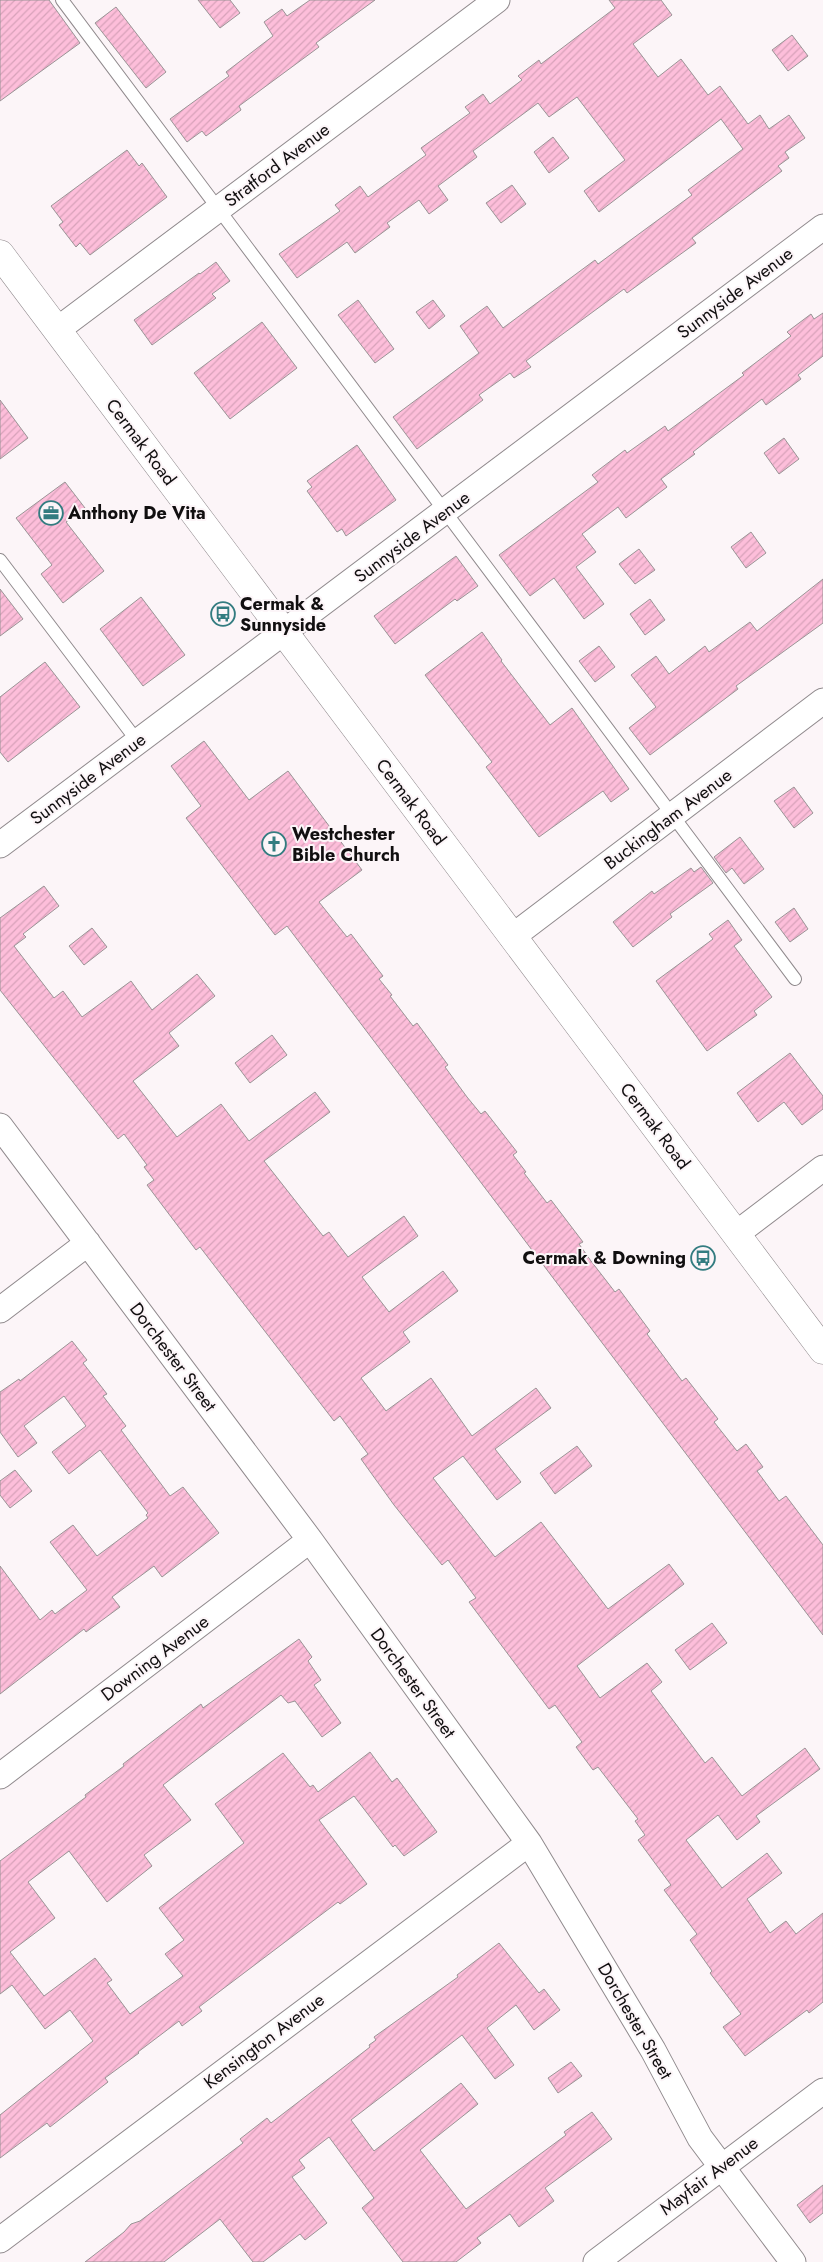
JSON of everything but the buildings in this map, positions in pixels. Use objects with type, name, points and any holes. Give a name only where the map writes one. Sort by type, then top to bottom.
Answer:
[{"type":"main road","name":"Cermak Road","points":[[0,254],[823,1350]]},
{"type":"street","name":"Stratford Avenue","points":[[57,330],[497,0]]},
{"type":"street","name":"Sunnyside Avenue","points":[[0,845],[823,227]]},
{"type":"street","name":"Buckingham Avenue","points":[[512,937],[823,701]]},
{"type":"street","name":"Dorchester Street","points":[[0,1126],[310,1540],[529,1843],[653,2050],[700,2138],[793,2262]]},
{"type":"street","points":[[736,1234],[823,1168]]},
{"type":"street","points":[[0,1310],[88,1243]]},
{"type":"street","name":"Downing Avenue","points":[[0,1776],[310,1540]]},
{"type":"street","name":"Kensington Avenue","points":[[0,2240],[529,1843]]},
{"type":"street","name":"Mayfair Avenue","points":[[596,2262],[823,2091]]},
{"type":"lane","points":[[62,0],[795,979]]},
{"type":"lane","points":[[0,560],[138,742]]},
{"type":"place","name":"Anthony De Vita","points":[[51,513]]},
{"type":"place","name":"Cermak & Sunnyside","points":[[223,614]]},
{"type":"place","name":"Westchester Bible Church","points":[[274,844]]},
{"type":"place","name":"Cermak & Downing","points":[[703,1258]]}]
